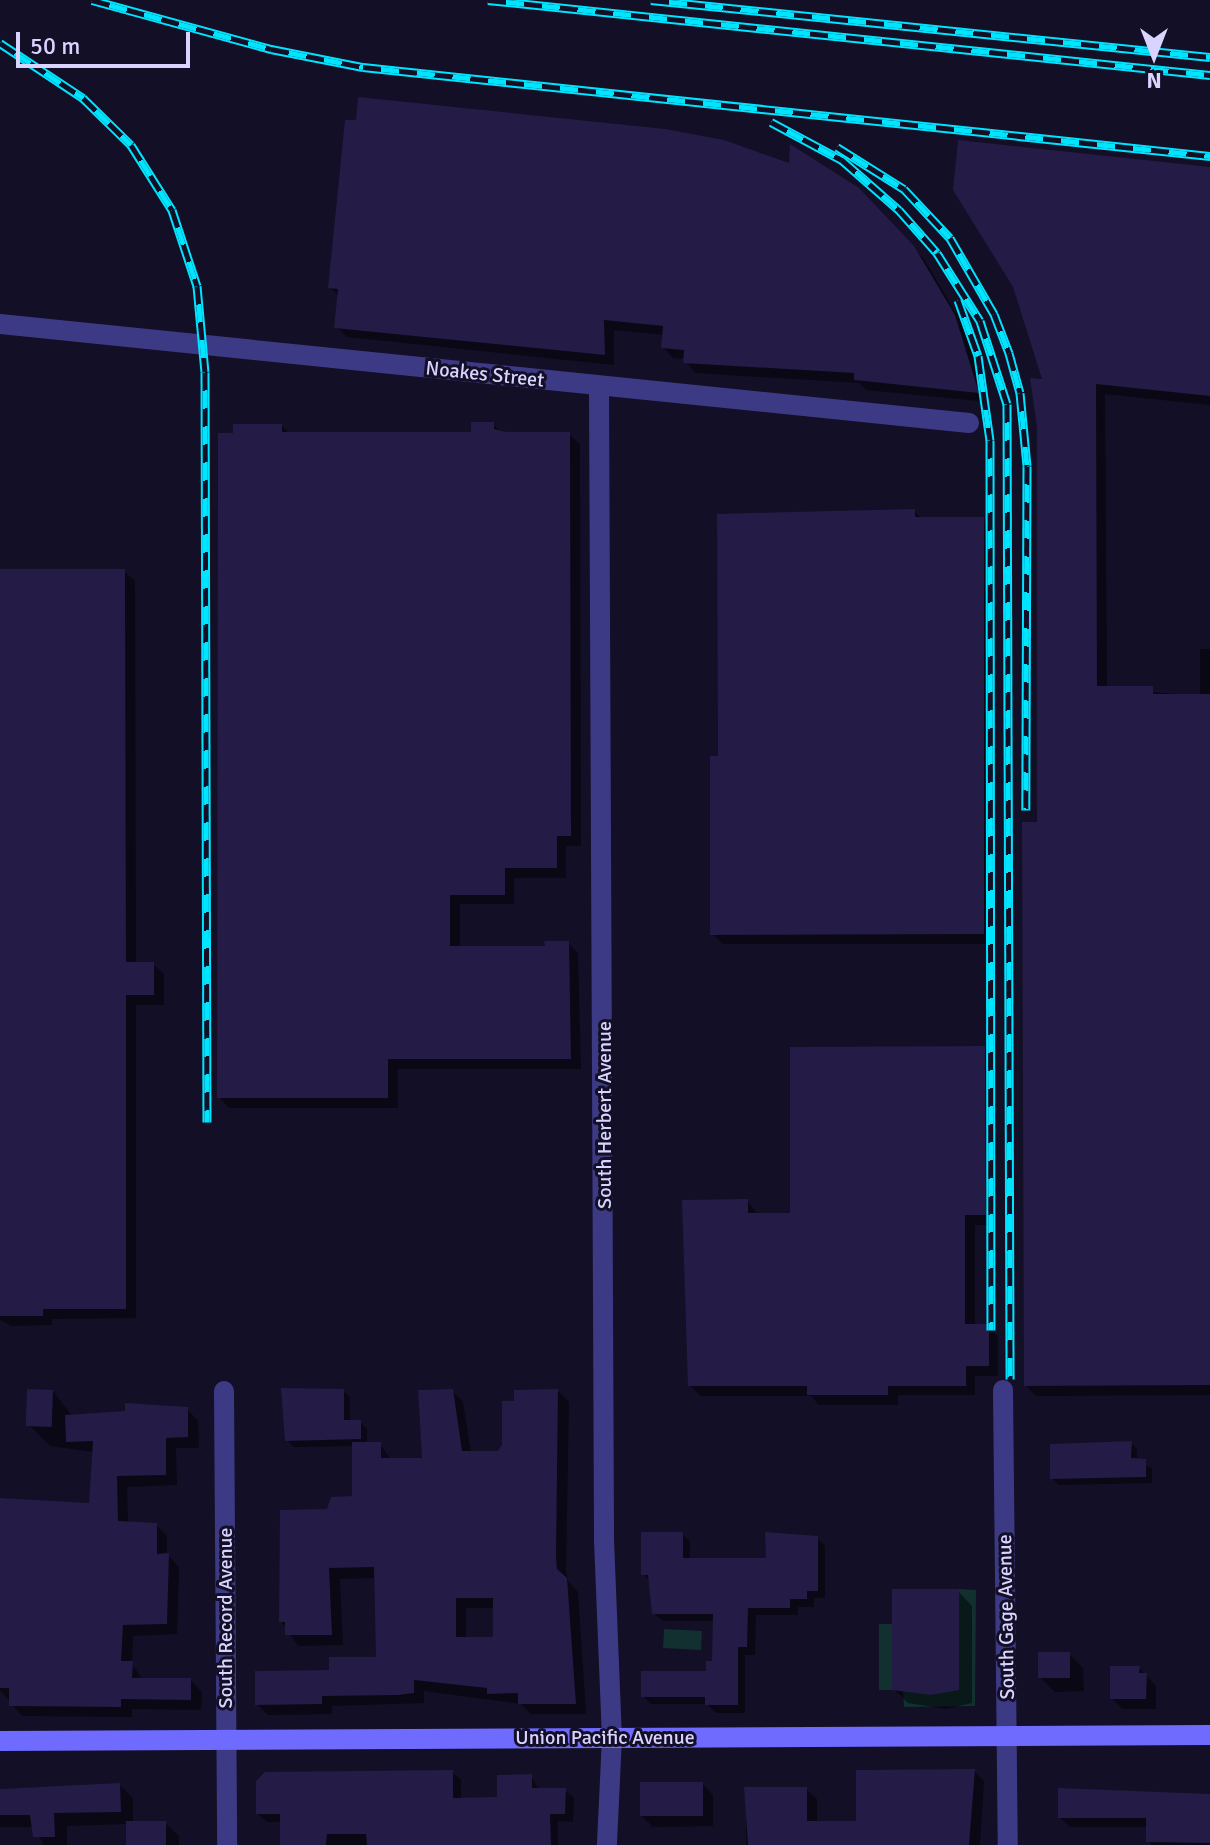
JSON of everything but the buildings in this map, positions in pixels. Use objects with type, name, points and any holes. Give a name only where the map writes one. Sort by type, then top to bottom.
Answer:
[{"type":"street","name":"Noakes Street","points":[[0,324],[969,423]]},
{"type":"street","name":"South Herbert Avenue","points":[[599,386],[604,1540],[612,1737],[607,1845]]},
{"type":"street","name":"South Gage Avenue","points":[[1003,1390],[1008,1845]]},
{"type":"street","name":"South Record Avenue","points":[[224,1391],[227,1845]]},
{"type":"street","name":"Union Pacific Avenue","points":[[0,1741],[1210,1735]]},
{"type":"green space","points":[[959,1589],[976,1590],[975,1706],[904,1707],[903,1689],[931,1695],[959,1689]]},
{"type":"green space","points":[[879,1624],[892,1624],[892,1690],[879,1690]]},
{"type":"green space","points":[[664,1629],[702,1631],[701,1650],[663,1648]]},
{"type":"railway","points":[[92,0],[271,49],[363,67],[1210,156]]},
{"type":"railway","points":[[488,0],[1210,75]]},
{"type":"railway","points":[[651,0],[1210,57]]},
{"type":"railway","points":[[0,43],[83,98],[131,145],[172,210],[197,286],[205,372],[207,1122]]},
{"type":"railway","points":[[771,122],[842,160],[899,210],[937,253],[980,321],[1007,404],[1010,1379]]},
{"type":"railway","points":[[837,147],[904,189],[950,238],[994,314],[1009,353],[1020,393],[1027,466],[1026,810]]},
{"type":"railway","points":[[958,300],[978,356],[990,440],[991,1330]]}]
